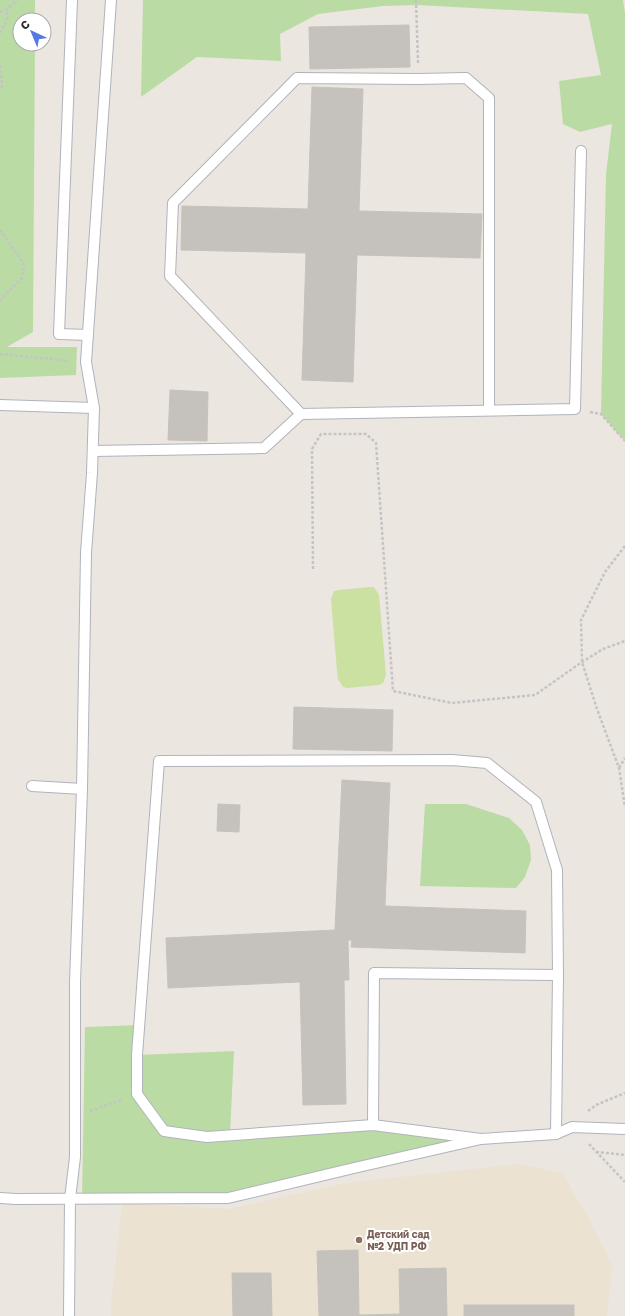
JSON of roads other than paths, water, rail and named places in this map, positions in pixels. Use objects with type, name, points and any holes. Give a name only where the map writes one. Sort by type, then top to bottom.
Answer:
[{"type":"lane","points":[[72,0],[59,334],[88,335]]},
{"type":"lane","points":[[69,1316],[70,1199],[75,1157],[75,982],[82,789],[86,553],[92,473],[94,408],[86,362],[111,0]]},
{"type":"lane","points":[[301,414],[170,276],[173,203],[297,78],[466,78],[489,98],[489,410]]},
{"type":"lane","points":[[93,451],[264,448],[301,414],[575,409],[581,151]]},
{"type":"lane","points":[[0,405],[94,408]]},
{"type":"lane","points":[[481,1140],[372,1125],[207,1137],[164,1131],[137,1094],[137,1055],[159,761],[452,760],[487,763],[536,802],[557,870],[558,975],[556,1134]]},
{"type":"lane","points":[[32,786],[82,789]]},
{"type":"lane","points":[[372,1125],[374,973],[558,975]]},
{"type":"lane","points":[[0,1198],[228,1198],[481,1140],[556,1134],[572,1126],[625,1129]]},
{"type":"place","name":"Детский сад №2 УДП РФ","points":[[359,1240]]}]
